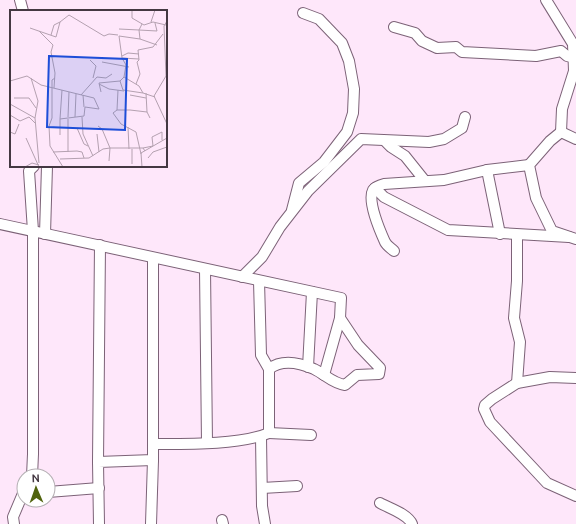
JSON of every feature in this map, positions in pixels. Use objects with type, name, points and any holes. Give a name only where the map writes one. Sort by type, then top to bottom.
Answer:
[{"type":"street","points":[[20,0],[22,10]]},
{"type":"street","points":[[394,251],[386,243],[373,211],[371,198],[375,188],[384,184],[444,180],[487,170],[529,166],[550,141],[561,132],[562,109],[574,71],[575,58],[573,44],[546,0]]},
{"type":"street","points":[[291,214],[299,183],[324,162],[348,132],[353,113],[354,89],[349,60],[342,43],[320,19],[303,13]]},
{"type":"street","points":[[394,27],[410,31],[430,46],[437,48],[456,47],[462,52],[516,56],[544,56],[561,51],[575,58]]},
{"type":"street","points":[[242,277],[262,257],[280,227],[308,192],[361,139],[386,142],[429,142],[444,139],[462,128],[465,117]]},
{"type":"street","points":[[561,132],[576,139]]},
{"type":"street","points":[[386,142],[405,156],[424,181]]},
{"type":"street","points":[[529,166],[536,198],[552,231],[572,238]]},
{"type":"street","points":[[32,468],[33,231],[29,171],[33,167]]},
{"type":"street","points":[[45,234],[47,167]]},
{"type":"street","points":[[487,170],[500,234]]},
{"type":"street","points":[[375,188],[384,197],[448,230],[572,238]]},
{"type":"street","points":[[0,224],[100,245],[153,259],[341,298],[340,318],[324,376]]},
{"type":"street","points":[[517,235],[517,281],[514,318],[520,342],[517,383]]},
{"type":"street","points":[[99,524],[98,462],[100,245]]},
{"type":"street","points":[[151,524],[153,460],[153,259]]},
{"type":"street","points":[[205,269],[207,443]]},
{"type":"street","points":[[259,281],[261,355],[269,369],[262,488],[265,524]]},
{"type":"street","points":[[308,367],[312,292]]},
{"type":"street","points":[[269,369],[276,364],[293,363],[308,367],[336,384],[345,385],[357,375],[379,374],[380,368],[358,345],[340,318]]},
{"type":"street","points":[[576,378],[550,377],[517,383],[492,399],[485,405],[484,409],[490,422],[547,483],[576,496]]},
{"type":"street","points":[[153,444],[207,443],[265,435],[311,435]]},
{"type":"street","points":[[98,462],[153,460]]},
{"type":"street","points":[[262,488],[297,486]]},
{"type":"street","points":[[56,491],[99,488]]},
{"type":"street","points":[[380,503],[400,513],[411,521],[412,524]]},
{"type":"street","points":[[14,524],[13,517],[17,508]]}]
